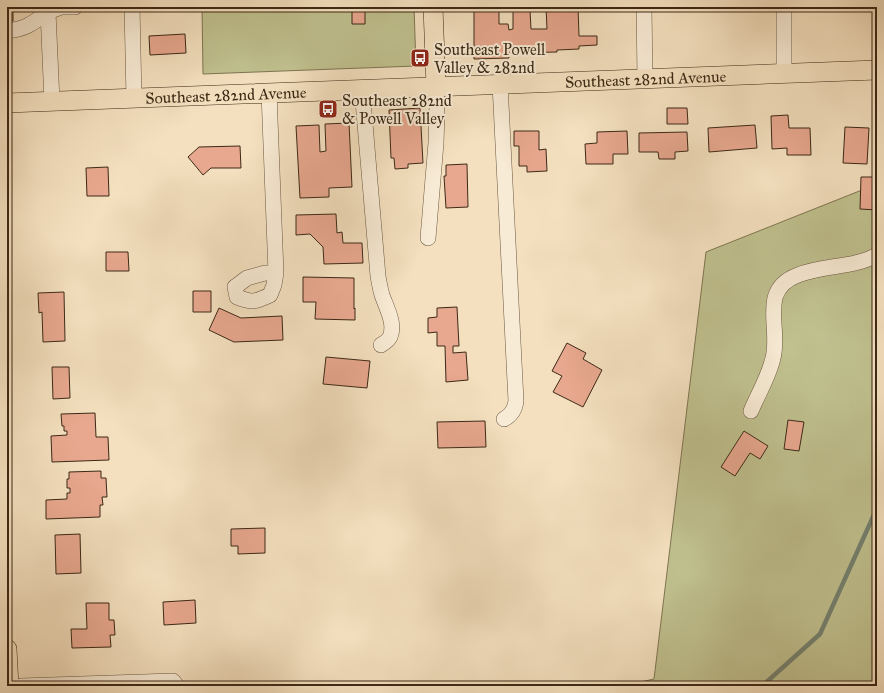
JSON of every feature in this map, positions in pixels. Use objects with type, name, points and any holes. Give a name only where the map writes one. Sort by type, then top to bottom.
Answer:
[{"type":"main road","points":[[433,7],[436,86]]},
{"type":"main road","name":"Southeast 282nd Avenue","points":[[7,103],[877,70]]},
{"type":"main road","points":[[7,649],[9,686]]},
{"type":"lane","points":[[7,31],[30,25],[48,12],[61,7],[76,7]]},
{"type":"lane","points":[[132,7],[134,98]]},
{"type":"lane","points":[[644,7],[645,78]]},
{"type":"lane","points":[[784,7],[784,73]]},
{"type":"lane","points":[[48,12],[52,101]]},
{"type":"lane","points":[[500,84],[516,401],[513,412],[504,419]]},
{"type":"lane","points":[[428,238],[436,143],[436,86]]},
{"type":"lane","points":[[362,89],[378,276],[382,295],[392,323],[390,337],[381,345]]},
{"type":"lane","points":[[269,93],[276,273]]},
{"type":"lane","points":[[751,411],[774,357],[774,304],[775,295],[780,287],[786,280],[798,275],[868,259],[877,255]]},
{"type":"lane","points":[[21,686],[174,681],[178,686]]},
{"type":"green space","points":[[202,7],[414,7],[416,66],[203,74]]},
{"type":"green space","points":[[877,184],[877,686],[622,686],[654,679],[706,252]]},
{"type":"building","points":[[7,7],[13,7],[13,21],[7,21]]},
{"type":"building","points":[[546,7],[578,7],[579,36],[597,36],[597,45],[579,46],[579,49],[557,50],[557,52],[509,53],[509,58],[474,59],[474,11],[499,10],[499,24],[508,24],[509,30],[513,29],[513,11],[530,10],[531,29],[547,29]]},
{"type":"building","points":[[352,8],[365,8],[365,24],[352,24]]},
{"type":"building","points":[[185,34],[186,53],[150,55],[149,36]]},
{"type":"building","points":[[420,108],[423,163],[408,164],[408,168],[395,169],[394,158],[391,158],[389,110]]},
{"type":"building","points":[[667,108],[687,108],[688,124],[667,124]]},
{"type":"building","points":[[788,115],[789,128],[810,128],[811,155],[787,155],[787,148],[772,149],[771,116]]},
{"type":"building","points":[[349,123],[352,187],[329,188],[329,197],[300,198],[296,126],[319,125],[320,152],[326,151],[325,124]]},
{"type":"building","points":[[755,125],[757,148],[709,152],[708,128]]},
{"type":"building","points":[[845,127],[869,128],[867,164],[843,163]]},
{"type":"building","points":[[514,131],[539,131],[539,150],[546,149],[547,171],[527,172],[527,166],[519,166],[519,146],[514,146]]},
{"type":"building","points":[[627,131],[628,154],[613,154],[613,164],[586,164],[585,144],[597,143],[597,132]]},
{"type":"building","points":[[687,132],[688,151],[675,152],[675,159],[659,159],[658,152],[639,152],[639,133]]},
{"type":"building","points":[[240,146],[241,168],[211,168],[203,175],[188,157],[199,147]]},
{"type":"building","points":[[467,164],[468,207],[446,208],[444,176],[446,176],[446,165]]},
{"type":"building","points":[[108,167],[109,196],[87,196],[86,168]]},
{"type":"building","points":[[861,177],[877,177],[877,210],[860,209]]},
{"type":"building","points":[[336,214],[337,233],[342,232],[343,243],[362,243],[363,263],[324,264],[323,247],[310,234],[296,235],[296,215]]},
{"type":"building","points":[[106,252],[128,252],[129,271],[106,271]]},
{"type":"building","points":[[303,277],[354,278],[355,320],[315,319],[316,302],[303,302]]},
{"type":"building","points":[[193,291],[211,291],[211,312],[193,312]]},
{"type":"building","points":[[64,292],[65,341],[43,342],[42,312],[39,313],[38,293]]},
{"type":"building","points":[[457,307],[459,346],[453,346],[453,353],[466,352],[468,380],[446,382],[445,346],[437,346],[437,332],[428,333],[428,318],[437,317],[437,308]]},
{"type":"building","points":[[219,308],[241,318],[282,316],[283,340],[234,342],[209,330]]},
{"type":"building","points":[[567,343],[586,353],[583,359],[602,370],[583,407],[553,392],[562,376],[552,371]]},
{"type":"building","points":[[326,357],[370,361],[367,388],[323,384]]},
{"type":"building","points":[[52,367],[69,367],[70,398],[53,399]]},
{"type":"building","points":[[95,413],[96,437],[108,437],[109,460],[52,462],[51,436],[67,435],[67,431],[64,431],[64,426],[62,426],[61,414]]},
{"type":"building","points":[[788,420],[804,422],[799,451],[784,449]]},
{"type":"building","points":[[485,421],[486,447],[438,448],[437,422]]},
{"type":"building","points":[[744,431],[768,446],[760,459],[750,453],[735,476],[721,467]]},
{"type":"building","points":[[101,471],[101,478],[106,478],[107,497],[102,497],[103,505],[100,505],[100,517],[46,519],[46,500],[67,499],[67,493],[70,493],[70,488],[67,488],[69,472]]},
{"type":"building","points":[[265,528],[265,553],[238,554],[238,546],[231,546],[231,529]]},
{"type":"building","points":[[80,534],[81,573],[56,574],[55,535]]},
{"type":"building","points":[[195,600],[196,623],[164,625],[163,602]]},
{"type":"building","points":[[86,603],[109,603],[109,620],[114,620],[115,635],[110,635],[111,647],[72,648],[71,629],[87,629]]},
{"type":"waterway","points":[[762,686],[820,634],[877,508]]},
{"type":"place","name":"Southeast Powell Valley & 282nd","points":[[420,58]]},
{"type":"place","name":"Southeast 282nd & Powell Valley","points":[[328,109]]}]
